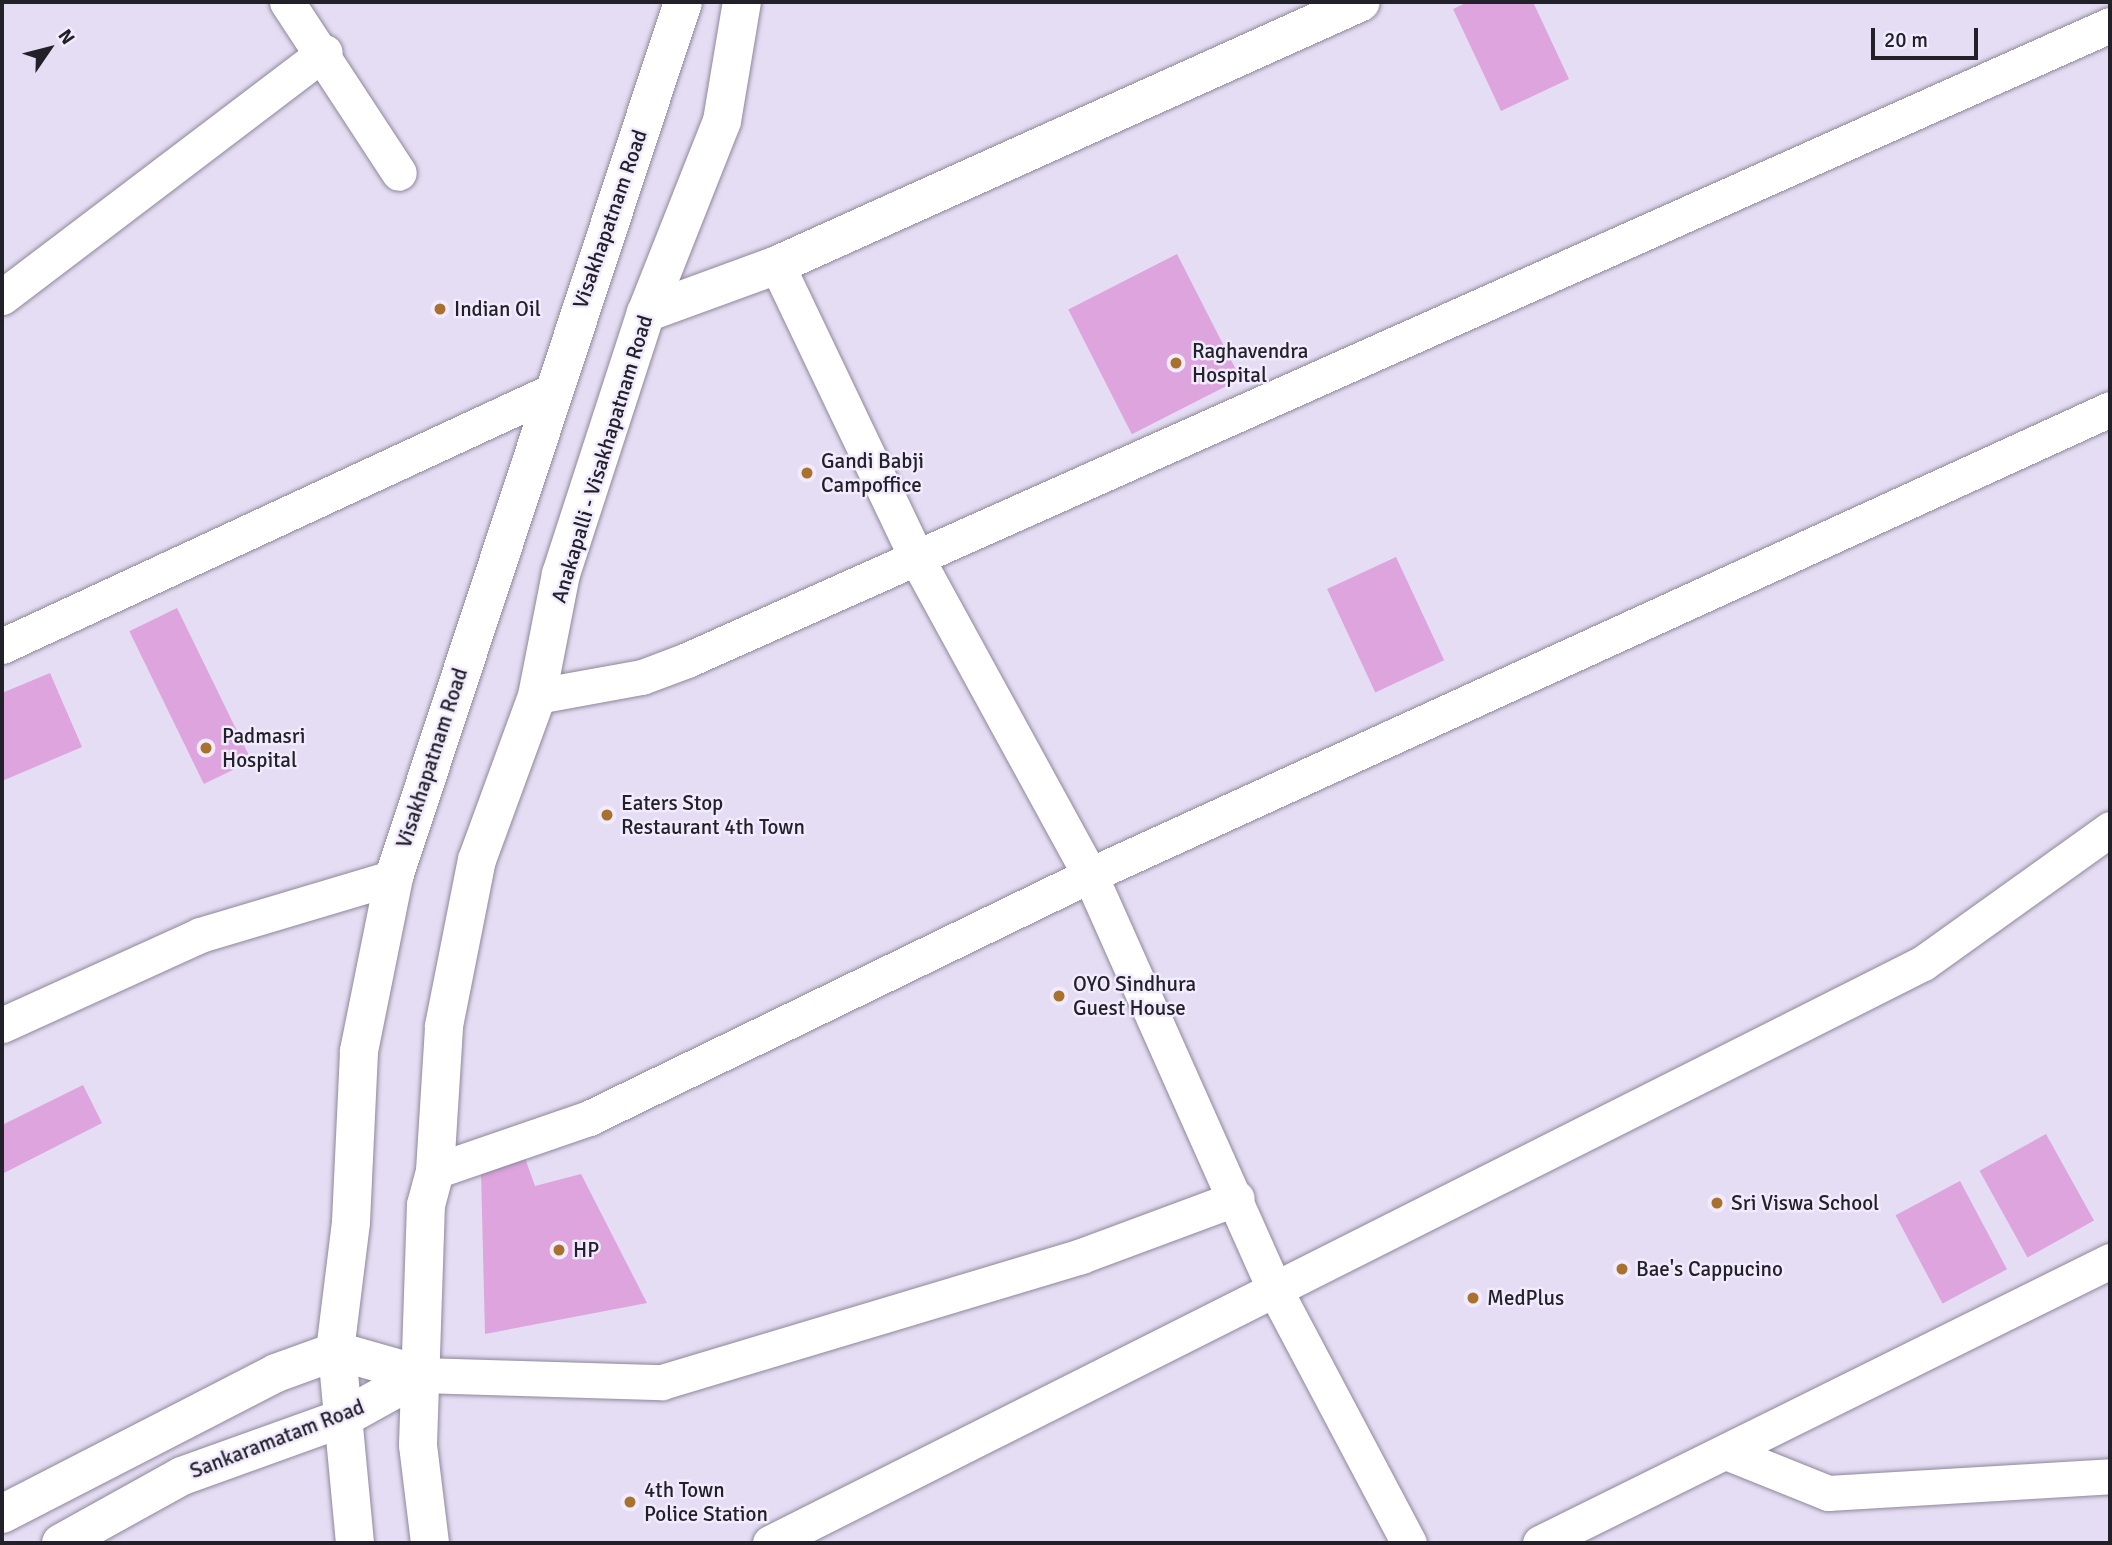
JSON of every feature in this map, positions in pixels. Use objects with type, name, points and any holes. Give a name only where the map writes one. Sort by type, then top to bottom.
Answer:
[{"type":"main road","name":"Anakapalli - Visakhapatnam Road","points":[[430,1543],[418,1445],[426,1205],[435,1171],[444,1026],[477,860],[537,696],[561,574],[646,313],[722,121],[742,2]]},
{"type":"main road","points":[[646,313],[777,265],[1361,2]]},
{"type":"main road","name":"Visakhapatnam Road","points":[[355,1543],[337,1351],[359,1051],[394,877],[551,392],[683,3]]},
{"type":"main road","points":[[2,1514],[276,1373],[337,1351],[421,1376]]},
{"type":"main road","name":"Sankaramatam Road","points":[[61,1543],[206,1465],[343,1418],[421,1376]]},
{"type":"street","points":[[287,2],[325,52],[399,173]]},
{"type":"street","points":[[537,696],[642,677],[917,559],[2110,25]]},
{"type":"street","points":[[2,298],[325,52]]},
{"type":"street","points":[[777,265],[917,559],[1090,875],[1237,1198],[1275,1290],[1409,1543]]},
{"type":"street","points":[[2,646],[551,392]]},
{"type":"street","points":[[435,1171],[589,1118],[1090,875],[2110,409]]},
{"type":"street","points":[[770,1543],[1923,963],[2110,828]]},
{"type":"street","points":[[2,1025],[200,935],[394,877]]},
{"type":"street","points":[[421,1376],[662,1382],[1081,1256],[1237,1198]]},
{"type":"street","points":[[1540,1543],[2110,1261]]},
{"type":"street","points":[[1726,1452],[1828,1493],[2110,1476]]},
{"type":"building","points":[[1468,2],[1533,2],[1569,79],[1501,111],[1453,9]]},
{"type":"building","points":[[1177,254],[1241,379],[1132,434],[1068,309]]},
{"type":"building","points":[[1396,557],[1444,660],[1375,692],[1327,589]]},
{"type":"building","points":[[177,608],[252,761],[204,784],[129,631]]},
{"type":"building","points":[[50,673],[82,747],[2,781],[2,693]]},
{"type":"building","points":[[83,1085],[102,1123],[2,1174],[2,1125]]},
{"type":"building","points":[[2046,1134],[2094,1221],[2028,1257],[1980,1171]]},
{"type":"building","points":[[525,1158],[535,1186],[581,1174],[647,1303],[485,1334],[481,1171]]},
{"type":"building","points":[[1960,1181],[2007,1269],[1942,1304],[1896,1215]]},
{"type":"place","name":"Indian Oil","points":[[440,309]]},
{"type":"place","name":"Raghavendra Hospital","points":[[1176,363]]},
{"type":"place","name":"Gandi Babji Campoffice","points":[[807,473]]},
{"type":"place","name":"Padmasri Hospital","points":[[206,748]]},
{"type":"place","name":"Eaters Stop Restaurant 4th Town","points":[[607,815]]},
{"type":"place","name":"OYO Sindhura Guest House","points":[[1059,996]]},
{"type":"place","name":"Sri Viswa School","points":[[1717,1203]]},
{"type":"place","name":"HP","points":[[559,1250]]},
{"type":"place","name":"Bae's Cappucino","points":[[1622,1269]]},
{"type":"place","name":"MedPlus","points":[[1473,1298]]},
{"type":"place","name":"4th Town Police Station","points":[[630,1502]]}]
